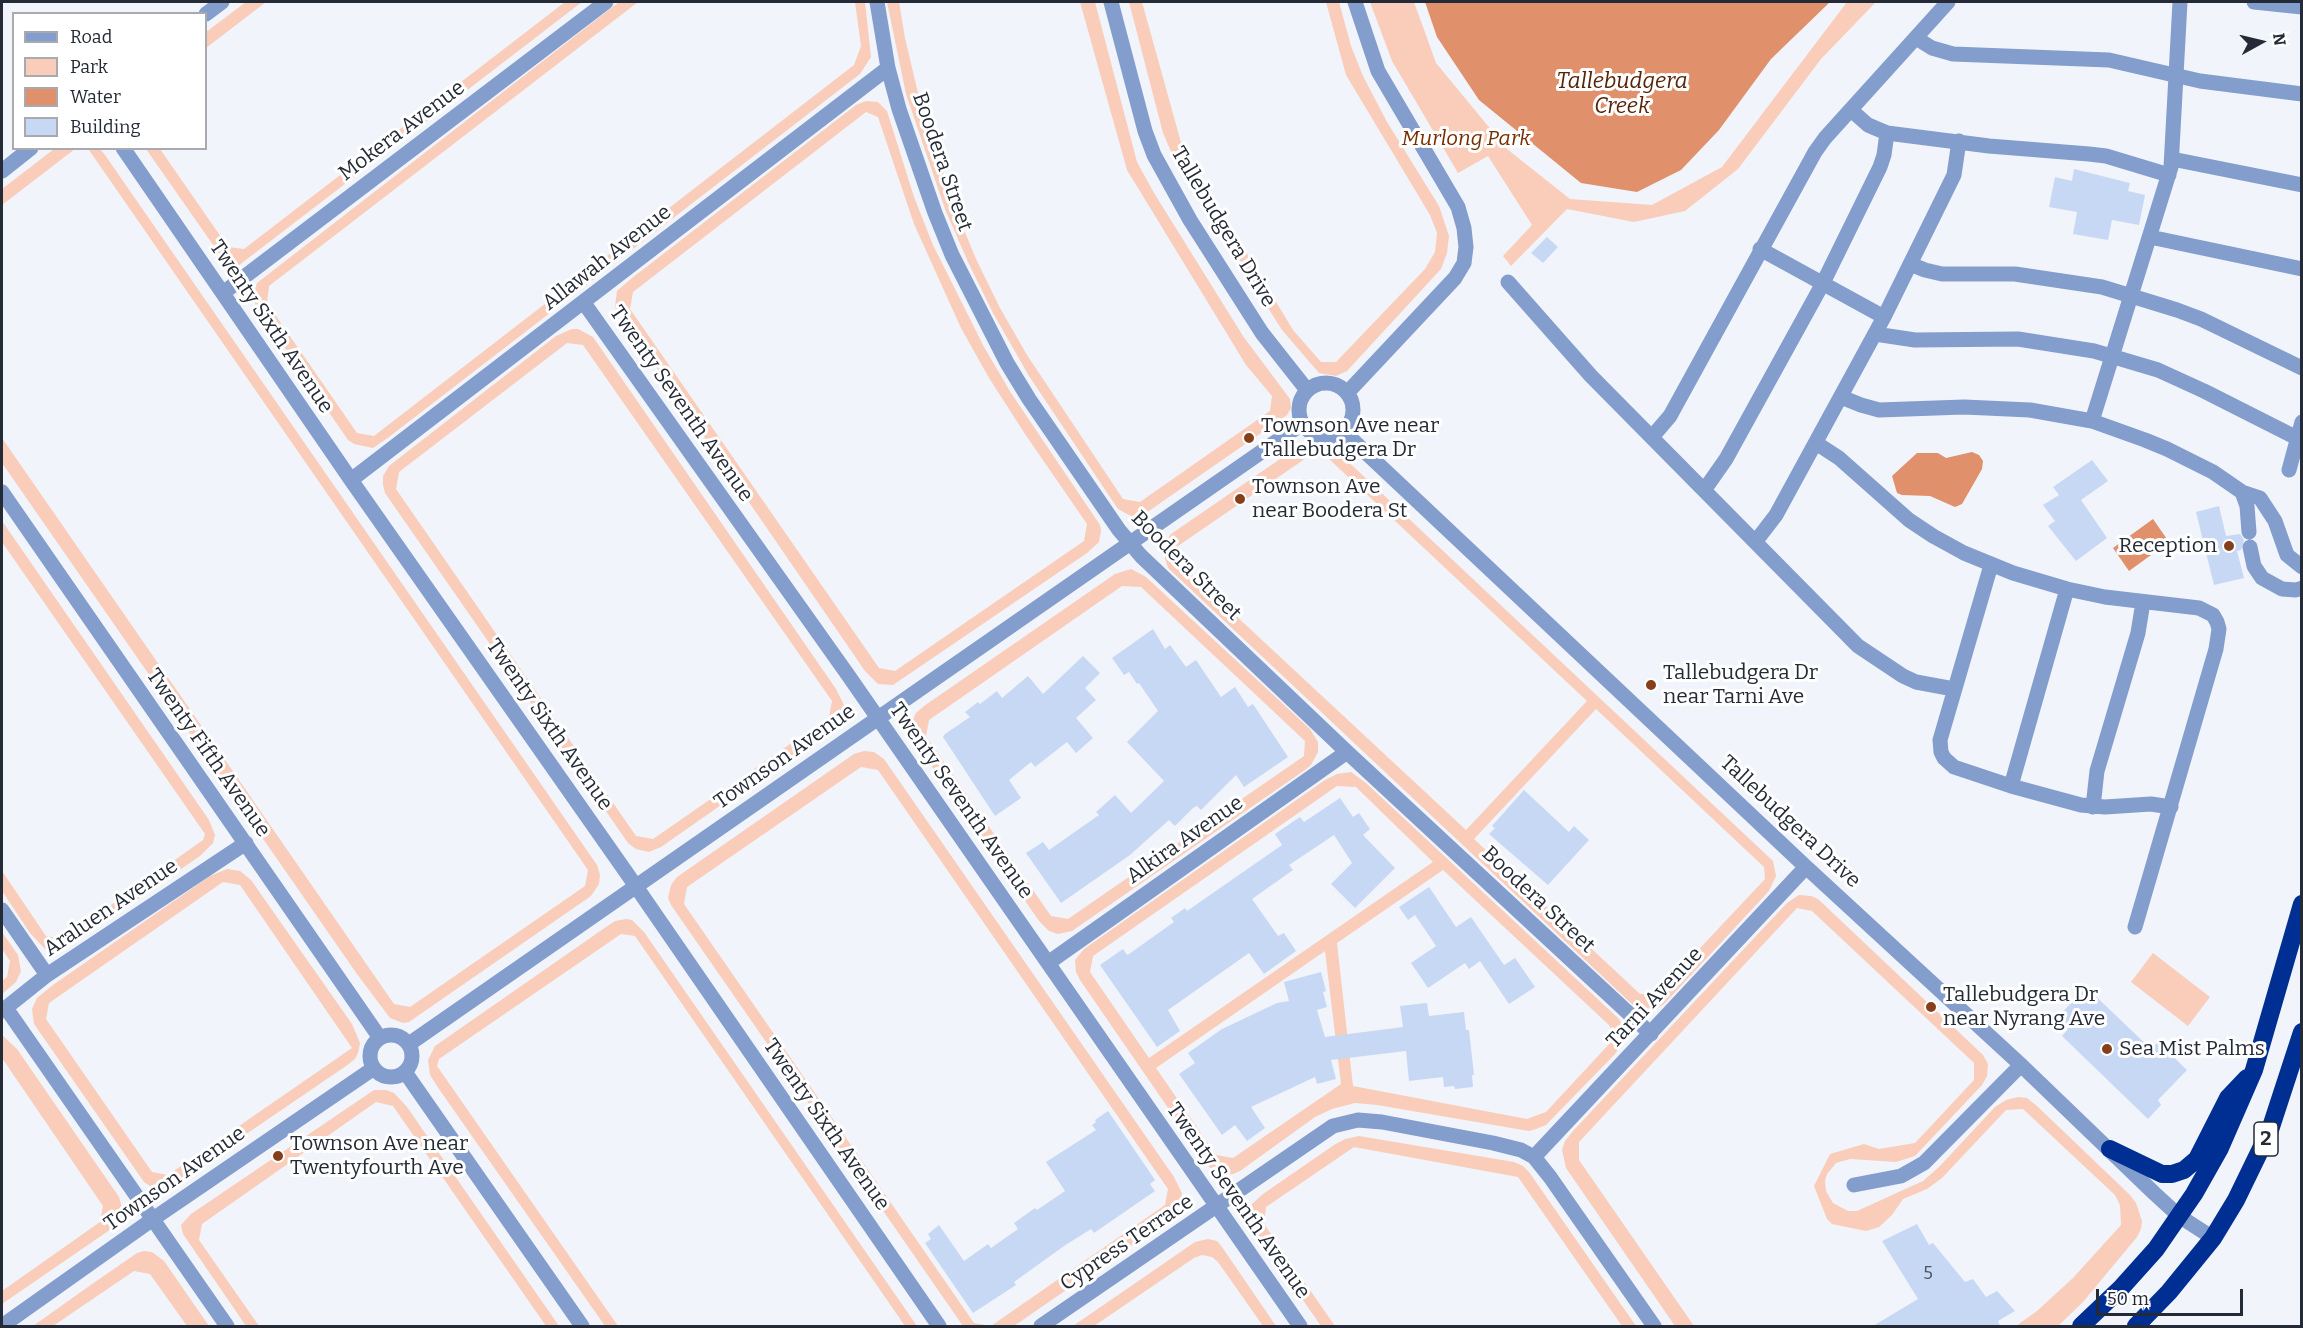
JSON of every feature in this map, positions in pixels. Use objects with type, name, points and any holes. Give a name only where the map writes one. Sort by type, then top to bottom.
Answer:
[{"type":"highway","name":"2","points":[[2081,1326],[2121,1288],[2156,1248],[2179,1216],[2220,1148],[2254,1070],[2301,904]]},
{"type":"highway","name":"2","points":[[2136,1326],[2169,1292],[2213,1238],[2236,1200],[2270,1130],[2301,1032]]},
{"type":"highway","points":[[2110,1149],[2162,1174],[2184,1170],[2197,1159],[2228,1098],[2254,1070]]},
{"type":"street","points":[[207,13],[222,2]]},
{"type":"street","name":"Mokera Avenue","points":[[223,293],[606,2]]},
{"type":"street","name":"Boodera Street","points":[[877,2],[888,68],[907,132],[935,213],[970,294],[1029,399],[1129,542],[1347,752],[1651,1034]]},
{"type":"street","name":"Tallebudgera Drive","points":[[1112,2],[1145,131],[1168,183],[1262,333],[1307,390]]},
{"type":"street","points":[[1347,393],[1455,278],[1464,263],[1467,247],[1458,207],[1378,71],[1355,2]]},
{"type":"street","points":[[1652,437],[1670,416],[1815,152],[1948,2]]},
{"type":"street","points":[[2092,421],[2169,175],[2172,159],[2180,2]]},
{"type":"street","points":[[2254,2],[2301,7]]},
{"type":"street","points":[[1916,38],[1932,48],[1953,54],[2109,60],[2176,76],[2301,94]]},
{"type":"street","name":"Allawah Avenue","points":[[351,480],[888,68]]},
{"type":"street","points":[[1851,110],[1868,125],[1887,133],[2097,155],[2169,175]]},
{"type":"street","points":[[1705,489],[1726,459],[1823,283],[1880,167],[1887,133]]},
{"type":"street","points":[[1756,541],[1776,515],[1884,317],[1954,175],[1959,141]]},
{"type":"street","points":[[2,171],[28,150]]},
{"type":"street","name":"Twenty Sixth Avenue","points":[[124,150],[939,1326]]},
{"type":"street","points":[[2172,159],[2301,185]]},
{"type":"street","points":[[2150,237],[2301,269]]},
{"type":"street","points":[[1760,249],[1884,317]]},
{"type":"street","points":[[1910,264],[1942,274],[1993,273],[2102,287],[2201,319],[2301,368]]},
{"type":"street","points":[[1508,282],[1591,376],[1705,489],[1834,623],[1882,664],[1916,682],[1954,689]]},
{"type":"street","name":"Twenty Seventh Avenue","points":[[584,303],[878,718],[1300,1326]]},
{"type":"street","points":[[1875,334],[1915,340],[2018,339],[2066,345],[2113,356],[2157,370],[2297,438]]},
{"type":"street","points":[[1323,383],[1340,387],[1347,393],[1351,400],[1352,417],[1343,431],[1335,435],[1317,435],[1309,431],[1303,423],[1299,406],[1307,390],[1323,383]]},
{"type":"street","points":[[1841,397],[1879,410],[1996,408],[2030,410],[2092,421],[2167,448],[2213,472],[2242,492],[2260,498],[2275,521],[2288,555],[2301,567]]},
{"type":"street","points":[[2289,470],[2301,422]]},
{"type":"street","name":"Townson Avenue","points":[[409,1044],[1303,423]]},
{"type":"street","name":"Tallebudgera Drive","points":[[1343,431],[1806,867],[2021,1065],[2179,1216],[2213,1238]]},
{"type":"street","points":[[1816,442],[1839,458],[1909,520],[1933,536],[1991,565],[2067,590],[2206,610],[2213,615],[2219,629],[2216,649],[2135,927]]},
{"type":"street","name":"Twenty Fifth Avenue","points":[[2,492],[380,1038]]},
{"type":"street","points":[[2242,492],[2247,506],[2254,566],[2262,578],[2282,589],[2301,588]]},
{"type":"street","points":[[1991,565],[1940,740],[1944,758],[1954,767],[2011,786],[2093,807],[2140,804],[2171,807]]},
{"type":"street","points":[[2011,786],[2067,590]]},
{"type":"street","points":[[2093,807],[2097,771],[2138,633],[2143,602]]},
{"type":"street","name":"Alkira Avenue","points":[[1048,963],[1347,752]]},
{"type":"street","name":"Araluen Avenue","points":[[4,1009],[47,975],[246,843]]},
{"type":"street","name":"Tarni Avenue","points":[[1534,1157],[1806,867]]},
{"type":"street","points":[[2,910],[47,975]]},
{"type":"street","points":[[4,1009],[227,1326]]},
{"type":"street","points":[[398,1036],[409,1044],[412,1056],[409,1068],[405,1072],[392,1078],[379,1074],[374,1068],[370,1055],[371,1049],[380,1038],[398,1036]]},
{"type":"street","points":[[1854,1185],[1901,1176],[1924,1163],[2021,1065]]},
{"type":"street","name":"Townson Avenue","points":[[2,1326],[153,1219],[374,1068]]},
{"type":"street","points":[[405,1072],[582,1326]]},
{"type":"street","name":"Cypress Terrace","points":[[1041,1326],[1318,1136],[1333,1126],[1347,1121],[1371,1120],[1445,1133],[1521,1150],[1534,1157]]},
{"type":"street","points":[[1534,1157],[1654,1326]]},
{"type":"green space","points":[[246,2],[266,2],[207,47],[207,31]]},
{"type":"green space","points":[[565,2],[582,2],[238,266],[231,266],[225,262],[147,150],[161,150],[228,247],[244,249]]},
{"type":"green space","points":[[619,2],[638,2],[269,286],[267,303],[357,433],[374,436],[854,65],[861,46],[855,2],[865,2],[871,57],[860,74],[389,437],[373,448],[354,444],[348,440],[256,306],[253,296],[257,283]]},
{"type":"green space","points":[[887,2],[899,2],[921,106],[925,105],[922,108],[955,208],[976,259],[1027,355],[1123,499],[1140,502],[1270,411],[1272,396],[1246,365],[1127,170],[1080,2],[1095,2],[1137,162],[1243,336],[1290,399],[1291,408],[1287,415],[1146,513],[1131,516],[1118,509],[1029,376],[993,313],[968,262],[945,209],[906,94]]},
{"type":"green space","points":[[1129,2],[1142,2],[1182,146],[1293,330],[1321,362],[1336,362],[1425,269],[1435,252],[1437,233],[1430,215],[1346,75],[1326,2],[1339,2],[1351,46],[1363,76],[1387,122],[1439,206],[1449,236],[1447,253],[1441,269],[1347,371],[1336,376],[1319,373],[1282,330],[1176,163],[1163,133]]},
{"type":"green space","name":"Murlong Park","points":[[1370,2],[1414,2],[1436,63],[1507,149],[1570,199],[1652,205],[1722,167],[1847,2],[1876,2],[1821,59],[1738,169],[1685,211],[1634,222],[1567,209],[1511,266],[1503,256],[1532,225],[1488,156],[1458,173],[1392,61]]},
{"type":"green space","points":[[866,101],[878,102],[887,111],[914,197],[933,245],[984,347],[1011,393],[1100,525],[1101,531],[1099,542],[1087,553],[893,685],[878,684],[865,671],[615,307],[617,291],[632,278],[856,105]],"holes":[[[866,112],[878,117],[914,224],[961,328],[989,378],[1087,524],[1084,541],[895,671],[879,668],[630,309],[633,292]]]},
{"type":"green space","points":[[53,150],[74,150],[2,205],[2,189]]},
{"type":"green space","points":[[89,150],[101,150],[105,155],[597,865],[600,875],[599,884],[591,896],[409,1022],[403,1023],[390,1018],[357,974],[2,463],[2,438],[394,1004],[410,1007],[585,886],[588,870]]},
{"type":"green space","points":[[572,329],[578,329],[593,337],[836,689],[845,707],[844,715],[837,724],[661,847],[649,852],[636,849],[628,843],[385,493],[383,485],[383,476],[389,466],[556,336]],"holes":[[[567,343],[583,345],[832,701],[829,717],[653,839],[636,836],[396,489],[399,472]]]},
{"type":"green space","points":[[1321,442],[1335,450],[1773,861],[1776,876],[1769,891],[1657,1009],[1647,1011],[1634,1006],[1168,568],[1163,552],[1165,543],[1171,534],[1299,446]],"holes":[[[1309,456],[1328,458],[1587,701],[1466,830],[1176,560],[1178,546]],[[1596,709],[1764,867],[1765,879],[1657,994],[1640,994],[1474,839]]]},
{"type":"green space","points":[[2,521],[209,820],[215,835],[213,843],[200,856],[73,944],[58,951],[45,949],[30,933],[2,891],[2,871],[46,936],[63,939],[203,840],[205,834],[2,542]]},
{"type":"green space","points":[[1131,569],[1146,577],[1310,729],[1318,742],[1318,752],[1311,765],[1305,770],[1072,931],[1058,934],[1049,931],[1039,921],[915,742],[910,732],[911,723],[916,713],[924,706],[1115,574]],"holes":[[[1122,586],[1141,587],[1305,741],[1304,756],[1068,919],[1051,916],[926,736],[929,720]]]},
{"type":"green space","points":[[864,751],[874,752],[884,759],[1174,1177],[1182,1193],[1180,1206],[1169,1219],[1014,1326],[991,1326],[963,1326],[668,898],[671,885],[677,877],[854,754]],"holes":[[[861,767],[878,770],[1168,1189],[1165,1205],[991,1326],[974,1323],[684,904],[687,887]]]},
{"type":"green space","points":[[1351,772],[1366,783],[1619,1019],[1625,1030],[1626,1038],[1615,1054],[1546,1125],[1536,1129],[1529,1131],[1355,1103],[1332,1109],[1315,1117],[1240,1171],[1220,1175],[1208,1166],[1080,980],[1076,972],[1075,960],[1084,949],[1325,780],[1337,774]],"holes":[[[1337,786],[1356,787],[1433,862],[1149,1058],[1090,972],[1093,956]],[[1443,870],[1610,1026],[1611,1042],[1546,1112],[1527,1119],[1353,1086],[1337,943]],[[1325,951],[1341,1084],[1233,1158],[1216,1155],[1156,1068]]]},
{"type":"green space","points":[[227,869],[240,871],[251,880],[352,1024],[360,1043],[355,1059],[346,1066],[173,1184],[166,1188],[155,1189],[144,1182],[34,1024],[32,1009],[37,998],[53,985],[210,876]],"holes":[[[223,882],[240,885],[352,1048],[168,1175],[152,1172],[46,1019],[49,1003]]]},
{"type":"green space","points":[[1799,895],[1818,899],[1983,1055],[1988,1064],[1987,1076],[1982,1085],[1915,1156],[1896,1162],[1850,1159],[1836,1163],[1827,1174],[1825,1181],[1826,1191],[1833,1203],[1848,1211],[1857,1211],[1923,1181],[1995,1107],[2006,1100],[2018,1097],[2027,1098],[2037,1106],[2136,1203],[2142,1221],[2137,1237],[2083,1302],[2058,1326],[2016,1326],[2037,1311],[2073,1278],[2121,1225],[2120,1205],[2115,1195],[2023,1109],[2006,1110],[1942,1178],[1927,1189],[1903,1199],[1892,1215],[1879,1227],[1866,1231],[1832,1224],[1827,1219],[1814,1186],[1830,1154],[1864,1144],[1879,1149],[1915,1143],[1974,1080],[1974,1063],[1812,911],[1797,908],[1579,1142],[1579,1160],[1694,1326],[1675,1326],[1566,1168],[1562,1150],[1565,1141],[1573,1131],[1787,903]]},
{"type":"green space","points":[[632,920],[644,932],[917,1326],[905,1326],[635,936],[621,934],[439,1059],[437,1066],[618,1326],[605,1326],[439,1089],[430,1075],[428,1060],[435,1046],[615,921]]},
{"type":"green space","points":[[2,932],[18,955],[21,971],[16,982],[2,994],[2,981],[7,977],[10,961],[2,949]]},
{"type":"green space","points":[[2153,953],[2210,997],[2188,1026],[2131,982]]},
{"type":"green space","points":[[2,1035],[17,1049],[119,1197],[123,1211],[114,1227],[2,1304],[2,1291],[100,1222],[103,1206],[2,1058]]},
{"type":"green space","points":[[374,1090],[394,1093],[407,1107],[559,1326],[546,1326],[393,1106],[376,1102],[202,1224],[199,1240],[259,1326],[246,1326],[183,1234],[181,1225],[191,1214]]},
{"type":"green space","points":[[1359,1136],[1514,1162],[1523,1166],[1636,1326],[1622,1326],[1518,1177],[1354,1147],[1266,1207],[1264,1224],[1335,1326],[1321,1326],[1252,1227],[1250,1220],[1252,1204],[1334,1145],[1345,1139]]},
{"type":"green space","points":[[1208,1239],[1217,1241],[1222,1247],[1276,1326],[1263,1326],[1218,1262],[1212,1257],[1202,1255],[1194,1258],[1094,1326],[1073,1326],[1195,1242]]},
{"type":"green space","points":[[152,1252],[164,1261],[209,1326],[187,1326],[150,1274],[134,1271],[53,1326],[33,1326],[137,1253]]},
{"type":"water","name":"Tallebudgera Creek","points":[[1425,2],[1830,2],[1771,59],[1719,130],[1681,170],[1637,192],[1581,183],[1479,100],[1437,37]]},
{"type":"water","points":[[1972,452],[1979,455],[1983,461],[1982,469],[1962,504],[1955,507],[1930,496],[1897,493],[1892,476],[1917,453],[1938,453],[1946,458]]},
{"type":"water","points":[[2153,519],[2169,542],[2129,571],[2113,548]]},
{"type":"building","points":[[2074,169],[2130,183],[2128,191],[2145,195],[2139,225],[2112,220],[2108,240],[2073,234],[2077,212],[2049,207],[2055,177],[2072,181]]},
{"type":"building","points":[[1547,237],[1558,247],[1543,263],[1531,253]]},
{"type":"building","points":[[2092,460],[2108,481],[2081,500],[2107,538],[2076,561],[2048,526],[2055,521],[2043,505],[2059,495],[2053,487]]},
{"type":"building","points":[[2219,506],[2226,536],[2240,534],[2244,540],[2241,550],[2237,551],[2244,578],[2214,585],[2196,512]]},
{"type":"building","points":[[1153,629],[1165,649],[1170,645],[1186,667],[1196,660],[1221,697],[1235,687],[1248,707],[1253,704],[1288,757],[1244,787],[1236,775],[1201,810],[1197,806],[1193,808],[1175,826],[1169,820],[1130,855],[1061,903],[1026,853],[1043,842],[1049,850],[1099,815],[1096,812],[1115,795],[1131,813],[1164,781],[1127,742],[1158,711],[1139,683],[1137,684],[1129,672],[1124,675],[1112,658]]},
{"type":"building","points":[[1083,656],[1100,673],[1085,688],[1096,700],[1076,718],[1093,738],[1076,753],[1067,742],[1035,767],[1031,762],[1009,780],[1021,798],[995,816],[943,737],[970,717],[965,712],[978,702],[980,704],[997,691],[1002,698],[1028,676],[1043,694]]},
{"type":"building","points":[[1524,790],[1569,832],[1574,826],[1589,840],[1548,885],[1489,834],[1495,828],[1492,826]]},
{"type":"building","points":[[1340,798],[1353,817],[1359,813],[1370,829],[1363,835],[1395,868],[1355,908],[1331,884],[1352,863],[1334,835],[1289,865],[1293,870],[1252,899],[1278,936],[1284,933],[1296,951],[1264,974],[1249,953],[1168,1010],[1180,1031],[1157,1047],[1100,965],[1123,949],[1127,955],[1129,954],[1174,922],[1171,918],[1185,908],[1187,911],[1282,845],[1275,834],[1300,817],[1304,822]]},
{"type":"building","points":[[1429,887],[1456,927],[1471,917],[1504,965],[1515,958],[1535,987],[1509,1004],[1480,961],[1469,969],[1465,963],[1428,988],[1411,963],[1436,946],[1415,915],[1408,920],[1399,907]]},
{"type":"building","points":[[1321,972],[1327,1007],[1317,1010],[1325,1037],[1403,1027],[1400,1006],[1427,1003],[1429,1016],[1464,1012],[1466,1030],[1469,1030],[1474,1075],[1472,1075],[1473,1087],[1455,1089],[1454,1086],[1444,1087],[1443,1077],[1409,1081],[1406,1051],[1331,1060],[1336,1079],[1317,1084],[1315,1077],[1251,1107],[1265,1128],[1247,1141],[1235,1125],[1222,1135],[1179,1074],[1195,1063],[1188,1053],[1222,1029],[1277,1003],[1289,1001],[1284,982]]},
{"type":"building","name":"Sea Mist Palms","points":[[2086,987],[2151,1049],[2158,1042],[2187,1070],[2158,1100],[2161,1105],[2148,1119],[2062,1036],[2068,1029],[2057,1018]]},
{"type":"building","points":[[1108,1111],[1155,1180],[1150,1184],[1155,1191],[1094,1233],[1091,1229],[1064,1246],[1014,1282],[1016,1285],[973,1313],[925,1243],[931,1239],[928,1234],[939,1225],[964,1261],[988,1244],[991,1248],[1018,1229],[1014,1223],[1065,1191],[1046,1162],[1096,1130],[1092,1125],[1096,1122],[1095,1120]]},
{"type":"building","points":[[1917,1224],[1929,1245],[1933,1243],[1965,1282],[1973,1279],[1986,1297],[1997,1291],[2015,1311],[1998,1321],[2000,1326],[1873,1326],[1918,1299],[1882,1241]]},
{"type":"place","name":"Townson Ave near Tallebudgera Dr","points":[[1249,438]]},
{"type":"place","name":"Townson Ave near Boodera St","points":[[1240,499]]},
{"type":"place","name":"Reception","points":[[2229,546]]},
{"type":"place","name":"Tallebudgera Dr near Tarni Ave","points":[[1651,685]]},
{"type":"place","name":"Tallebudgera Dr near Nyrang Ave","points":[[1931,1007]]},
{"type":"place","name":"Sea Mist Palms","points":[[2107,1049]]},
{"type":"place","name":"Townson Ave near Twentyfourth Ave","points":[[278,1156]]}]
